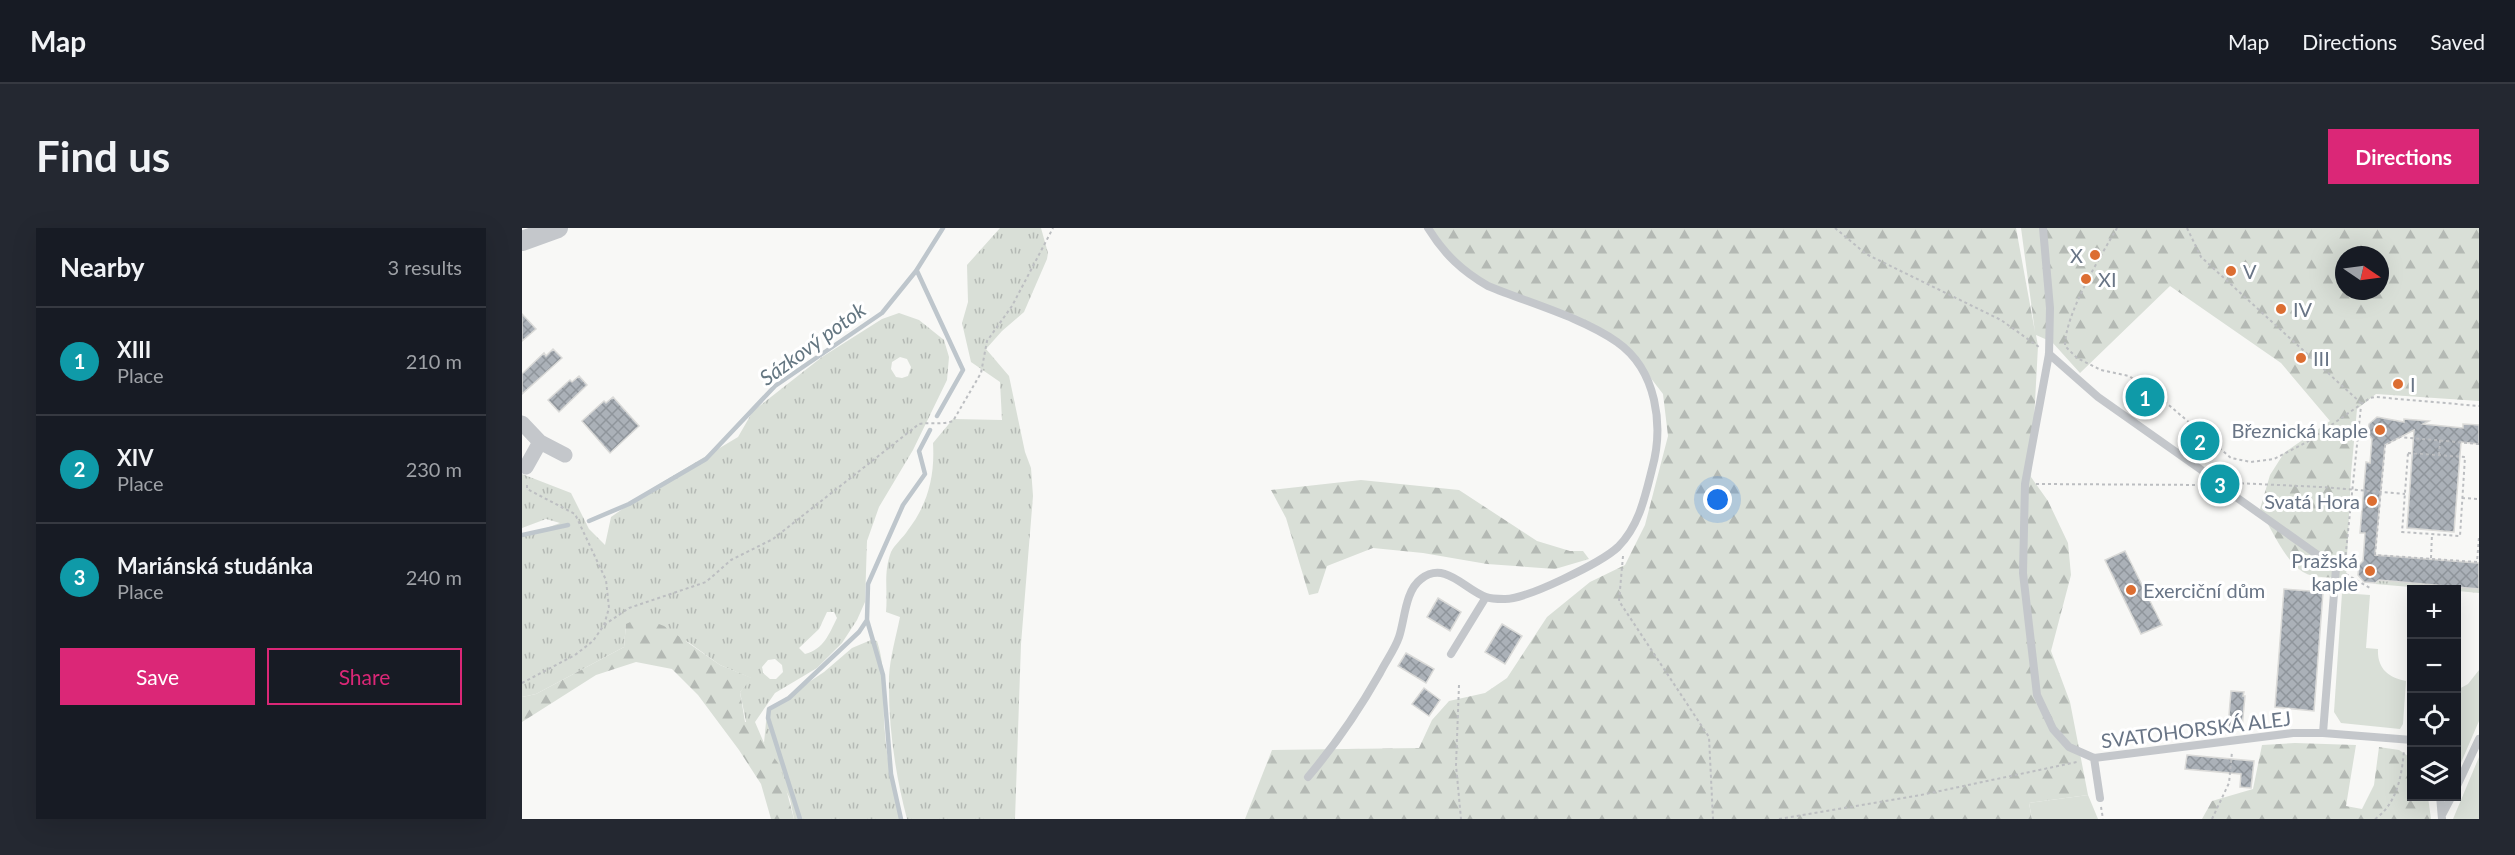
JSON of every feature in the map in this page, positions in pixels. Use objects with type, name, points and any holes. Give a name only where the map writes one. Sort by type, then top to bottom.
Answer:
[{"type":"street","points":[[522,241],[558,228]]},
{"type":"street","points":[[522,423],[540,442],[565,455]]},
{"type":"street","points":[[526,467],[540,442]]},
{"type":"lane","points":[[1308,777],[1338,741],[1398,640],[1407,604],[1420,579],[1432,573],[1443,573],[1453,576],[1486,597],[1507,599],[1532,594],[1617,548],[1631,531],[1641,510],[1654,462],[1658,433],[1657,409],[1650,386],[1640,368],[1617,343],[1587,326],[1488,286],[1474,278],[1446,254],[1428,228]]},
{"type":"lane","name":"SVATOHORSKÁ ALEJ","points":[[2043,228],[2050,308],[2049,354],[2025,484],[2023,573],[2037,694],[2053,729],[2069,747],[2094,758],[2293,733],[2407,739]]},
{"type":"lane","points":[[2049,354],[2098,397],[2210,476]]},
{"type":"lane","points":[[2210,476],[2218,472],[2228,475],[2230,487],[2336,568],[2323,733]]},
{"type":"lane","points":[[2210,476],[2208,485],[2212,494],[2221,496],[2230,487]]},
{"type":"lane","points":[[1451,654],[1486,597]]},
{"type":"lane","points":[[2461,779],[2479,739]]},
{"type":"lane","points":[[2094,758],[2100,798]]},
{"type":"lane","points":[[2440,801],[2442,817]]},
{"type":"lane","points":[[2442,817],[2450,801]]},
{"type":"path","points":[[604,625],[629,608],[706,582],[731,560],[774,539],[919,424],[953,422],[981,373],[987,341],[1012,306],[1053,228]]},
{"type":"path","points":[[1835,228],[1866,254],[2001,320],[2049,354]]},
{"type":"path","points":[[2117,228],[2099,259],[2065,331],[2065,346],[2077,358],[2101,370],[2129,376],[2157,395],[2231,458],[2251,462],[2274,459],[2327,429],[2361,404],[2376,397],[2479,406]]},
{"type":"path","points":[[2188,228],[2201,257],[2361,404]]},
{"type":"path","points":[[2344,573],[2361,404]]},
{"type":"path","points":[[2479,444],[2400,437],[2385,445],[2375,555],[2477,562],[2479,537]]},
{"type":"path","points":[[2439,455],[2440,440]]},
{"type":"path","points":[[2408,453],[2465,457],[2460,536],[2402,532],[2405,494],[2408,453]]},
{"type":"path","points":[[526,467],[527,489]]},
{"type":"path","points":[[2025,484],[2208,485]]},
{"type":"path","points":[[522,485],[574,514],[606,580],[609,608],[604,625],[593,641],[575,655],[522,683]]},
{"type":"path","points":[[2230,487],[2353,489],[2405,494]]},
{"type":"path","points":[[2462,498],[2479,499]]},
{"type":"path","points":[[2431,559],[2432,534]]},
{"type":"path","points":[[1624,552],[1619,601],[1709,737],[1713,819]]},
{"type":"path","points":[[2336,568],[2370,588]]},
{"type":"path","points":[[1459,685],[1456,765],[1461,819]]},
{"type":"path","points":[[2212,819],[2229,783],[2233,740]]},
{"type":"path","points":[[2375,819],[2385,812],[2402,778],[2407,746]]},
{"type":"path","points":[[1779,819],[1921,795],[2094,758]]},
{"type":"green space","points":[[1000,228],[1041,228],[1048,253],[1024,312],[986,349],[1009,376],[1025,452],[1031,468],[1033,496],[1021,644],[1015,819],[907,819],[896,767],[889,695],[892,654],[900,617],[886,612],[887,567],[891,552],[915,520],[925,500],[933,467],[933,443],[953,419],[1002,420],[1000,382],[971,362],[962,323],[968,302],[967,265]]},
{"type":"green space","points":[[1431,228],[2016,228],[2035,332],[2021,228],[2479,228],[2479,401],[2376,394],[2357,409],[2346,578],[2318,577],[2303,572],[2290,560],[2260,509],[2270,475],[2284,453],[2330,421],[2281,363],[2170,286],[2080,373],[2052,342],[2036,335],[2038,346],[2031,477],[2048,501],[2068,543],[2071,575],[2051,651],[2070,702],[2088,795],[2029,803],[2032,819],[1245,819],[1272,750],[1419,748],[1432,720],[1449,701],[1485,693],[1507,678],[1547,617],[1590,582],[1625,565],[1645,525],[1668,436],[1663,394],[1624,343],[1487,284],[1460,266]]},
{"type":"green space","points":[[899,313],[919,320],[944,340],[949,357],[947,380],[913,450],[879,507],[867,541],[865,602],[857,620],[842,643],[817,668],[775,693],[755,722],[746,722],[740,692],[751,678],[720,665],[688,642],[626,624],[624,647],[536,694],[522,697],[522,537],[560,523],[546,519],[522,528],[522,474],[571,493],[589,529],[605,545],[611,517],[651,489],[738,437],[753,411],[822,357],[882,319]],"holes":[[[900,357],[907,359],[911,367],[908,376],[902,378],[896,377],[891,369],[892,362]],[[827,612],[834,612],[837,618],[825,640],[817,649],[805,654],[799,648],[819,629]],[[775,659],[782,665],[783,672],[776,679],[770,679],[763,673],[762,667],[768,660]]]},
{"type":"green space","points":[[1361,480],[1459,490],[1537,541],[1570,551],[1583,551],[1589,559],[1555,569],[1487,564],[1423,553],[1373,548],[1327,566],[1318,593],[1309,595],[1286,518],[1271,490]]},
{"type":"green space","points":[[2382,578],[2436,585],[2407,587],[2375,584]]},
{"type":"green space","points":[[2461,587],[2479,587],[2479,593],[2461,591]]},
{"type":"green space","points":[[2342,593],[2370,595],[2366,648],[2378,649],[2379,662],[2385,671],[2389,675],[2406,681],[2403,724],[2400,729],[2341,723],[2334,712]]},
{"type":"green space","points":[[641,617],[664,626],[720,665],[752,678],[740,692],[745,722],[755,722],[764,743],[780,766],[794,819],[771,819],[761,784],[739,750],[698,695],[672,669],[636,662],[596,675],[522,722],[522,697],[536,694],[624,647],[626,624]]},
{"type":"green space","points":[[871,640],[877,641],[880,652],[887,754],[902,819],[794,819],[790,799],[764,743],[766,722],[770,711],[824,672],[852,648]]},
{"type":"green space","points":[[2479,670],[2479,721],[2461,763],[2461,688],[2468,684]]},
{"type":"green space","points":[[2295,743],[2356,745],[2346,806],[2362,809],[2374,785],[2379,747],[2399,750],[2407,755],[2407,801],[2429,801],[2431,819],[2202,819],[2212,801],[2253,789],[2262,745]]},
{"type":"green space","points":[[2479,757],[2479,819],[2453,819]]},
{"type":"green space","points":[[2088,795],[2098,819],[2032,819],[2029,803]]},
{"type":"building","points":[[522,314],[536,329],[522,341]]},
{"type":"building","points":[[553,349],[562,358],[522,394],[522,374],[544,353],[546,356]]},
{"type":"building","points":[[579,376],[587,385],[559,412],[548,400],[570,380],[572,382]]},
{"type":"building","points":[[613,397],[639,426],[610,453],[582,421],[604,401],[606,403]]},
{"type":"building","name":"Svatá Hora","points":[[2377,417],[2404,422],[2404,419],[2429,421],[2423,424],[2463,428],[2463,424],[2479,425],[2479,444],[2461,442],[2454,532],[2407,528],[2414,430],[2385,445],[2375,555],[2479,563],[2479,589],[2461,587],[2461,585],[2379,580],[2375,583],[2364,582],[2358,575],[2359,565],[2363,561],[2365,533],[2360,533],[2366,462],[2370,463],[2372,439],[2368,434],[2369,424]]},
{"type":"building","points":[[2220,477],[2225,479],[2227,484],[2225,489],[2220,491],[2215,489],[2213,484],[2215,479]]},
{"type":"building","name":"Exerciční dům","points":[[2125,551],[2162,625],[2141,634],[2105,560]]},
{"type":"building","points":[[2284,589],[2323,592],[2314,711],[2275,707]]},
{"type":"building","points":[[1438,598],[1461,612],[1450,631],[1427,617]]},
{"type":"building","points":[[1502,624],[1522,636],[1505,664],[1485,652]]},
{"type":"building","points":[[1406,653],[1434,669],[1426,683],[1398,666]]},
{"type":"building","points":[[1424,688],[1440,700],[1429,716],[1412,704]]},
{"type":"building","points":[[2231,691],[2244,692],[2242,728],[2228,727]]},
{"type":"building","points":[[2187,755],[2254,761],[2251,788],[2240,787],[2241,774],[2185,769]]},
{"type":"waterway","name":"Sázkový potok","points":[[589,521],[629,504],[706,459],[775,386],[882,313],[916,271],[943,228]]},
{"type":"waterway","points":[[917,271],[963,370],[937,416]]},
{"type":"waterway","points":[[901,819],[891,774],[883,675],[867,620],[868,584],[903,505],[925,474],[919,451],[930,430]]},
{"type":"waterway","name":"Sázkový potok","points":[[522,535],[568,525]]},
{"type":"waterway","points":[[800,819],[768,718],[769,709],[789,698],[859,632],[867,620]]},
{"type":"place","name":"X","points":[[2095,255]]},
{"type":"place","name":"V","points":[[2231,271]]},
{"type":"place","name":"XI","points":[[2086,279]]},
{"type":"place","name":"IV","points":[[2281,309]]},
{"type":"place","name":"III","points":[[2301,358]]},
{"type":"place","name":"I","points":[[2398,384]]},
{"type":"place","name":"XIII","points":[[2145,397]]},
{"type":"place","name":"Březnická kaple","points":[[2380,430]]},
{"type":"place","name":"XIV","points":[[2200,441]]},
{"type":"place","name":"Mariánská studánka","points":[[2220,484]]},
{"type":"place","name":"Svatá Hora","points":[[2372,501]]},
{"type":"place","name":"Pražská kaple","points":[[2370,571]]},
{"type":"place","name":"Exerciční dům","points":[[2131,590]]}]
